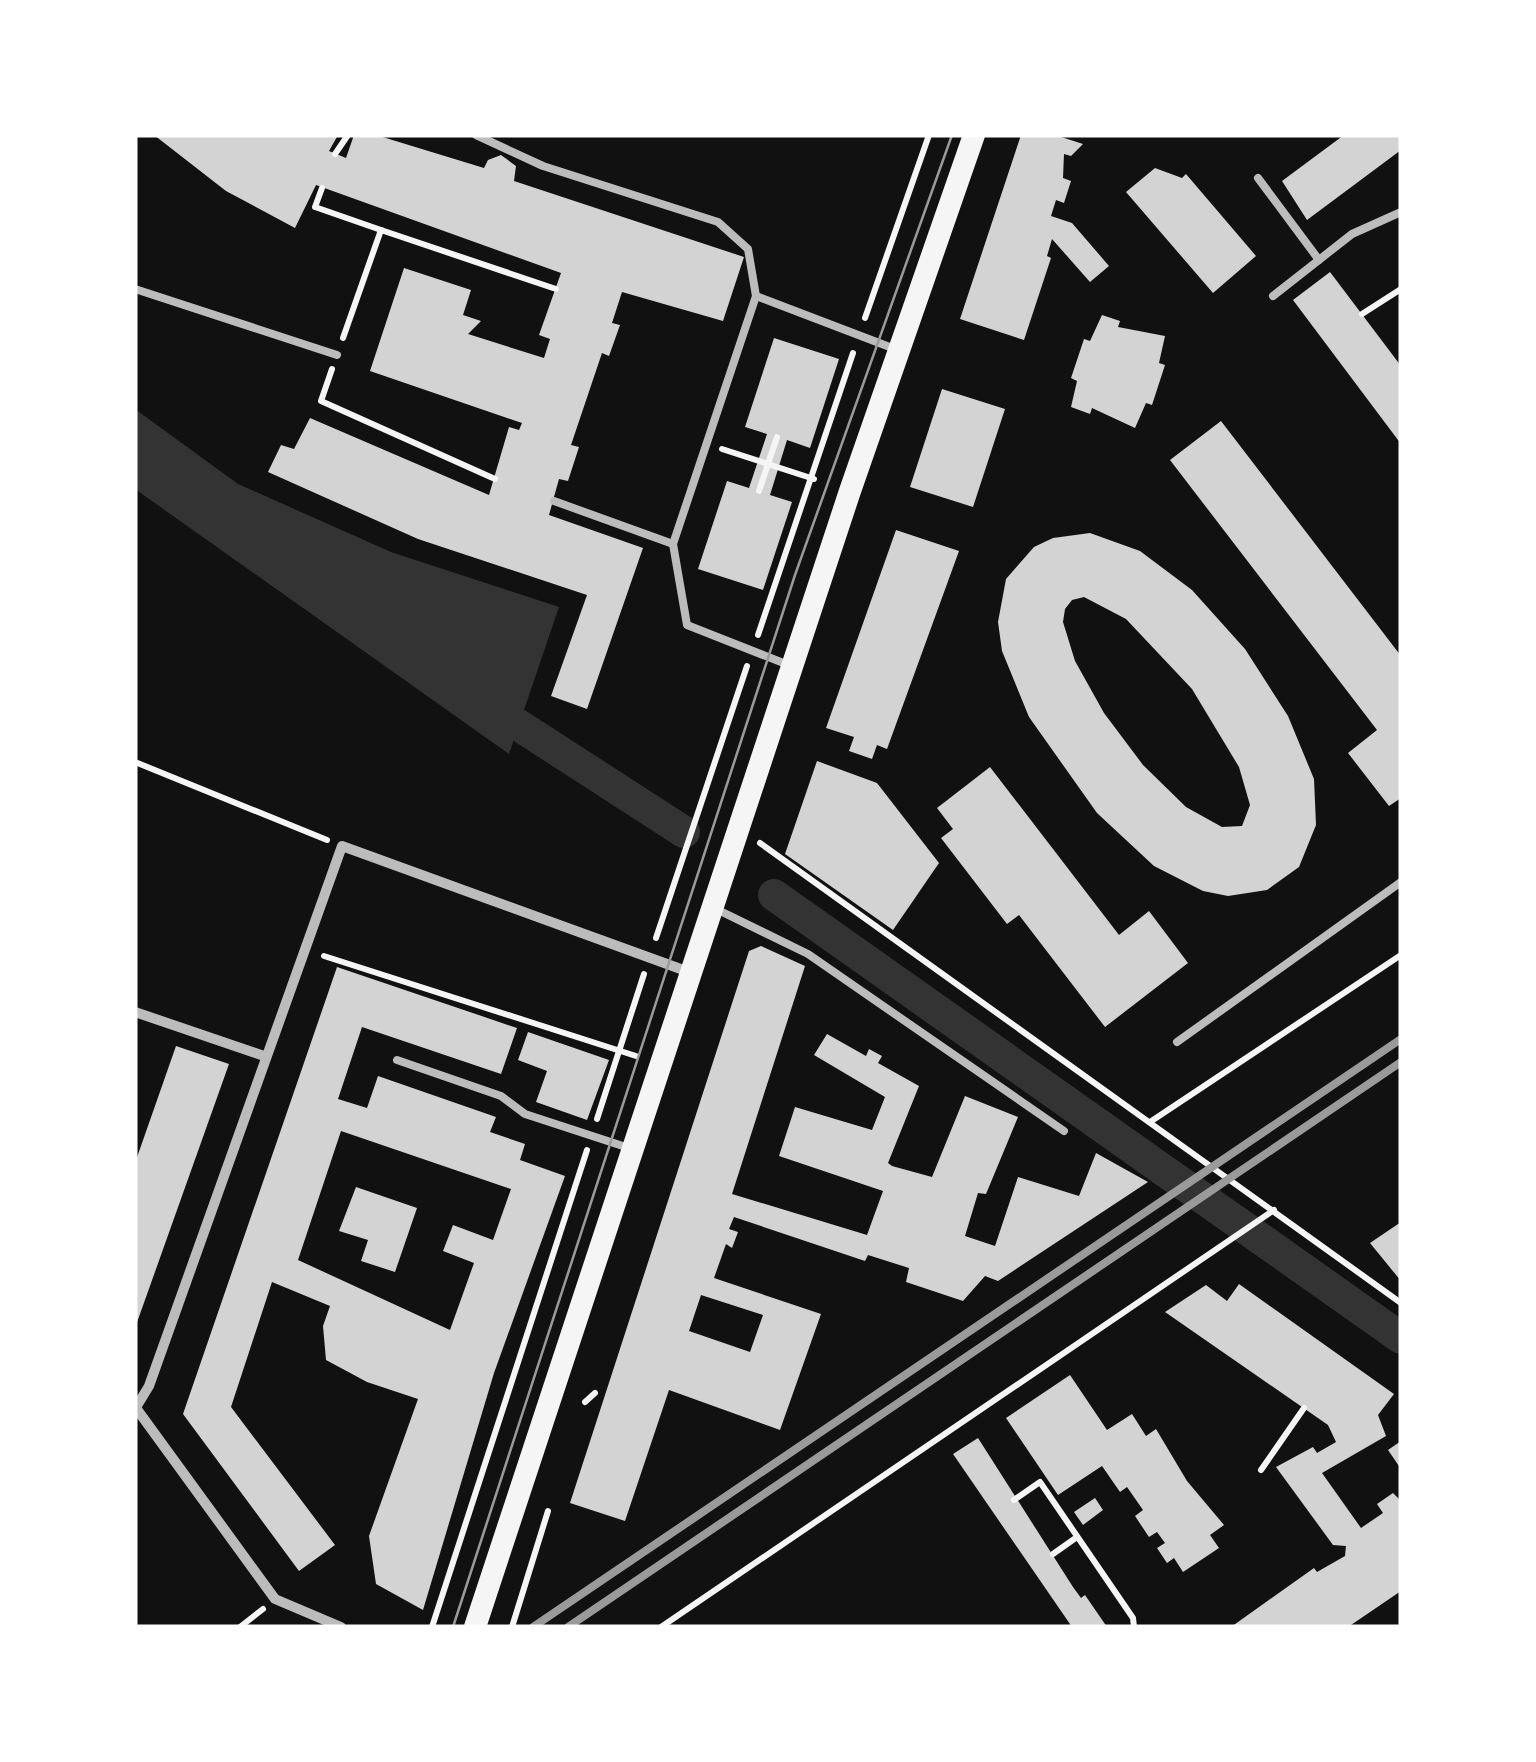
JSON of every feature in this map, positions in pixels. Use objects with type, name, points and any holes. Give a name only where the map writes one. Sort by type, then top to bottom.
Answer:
[{"type":"main road","points":[[475,1627],[792,666],[974,135]]},
{"type":"street","points":[[341,1627],[275,1599],[136,1408],[148,1386],[342,846],[692,974]]},
{"type":"street","points":[[135,1012],[264,1056]]},
{"type":"lane","points":[[476,135],[543,166],[718,222],[748,249],[756,296],[673,544],[686,626],[792,666]]},
{"type":"lane","points":[[1258,178],[1319,260]]},
{"type":"lane","points":[[1274,296],[1352,234],[1401,212]]},
{"type":"lane","points":[[135,289],[337,355]]},
{"type":"lane","points":[[756,296],[899,350]]},
{"type":"lane","points":[[554,501],[673,544]]},
{"type":"lane","points":[[1177,1042],[1401,882]]},
{"type":"lane","points":[[712,907],[808,954],[1064,1131]]},
{"type":"lane","points":[[397,1060],[501,1096],[525,1114],[633,1150]]},
{"type":"path","points":[[336,154],[348,135]]},
{"type":"path","points":[[432,1627],[618,1050],[929,135]]},
{"type":"path","points":[[322,188],[315,207],[556,289]]},
{"type":"path","points":[[381,230],[322,400],[495,479]]},
{"type":"path","points":[[1362,314],[1401,289]]},
{"type":"path","points":[[759,491],[776,437]]},
{"type":"path","points":[[706,444],[814,479]]},
{"type":"path","points":[[135,762],[342,846]]},
{"type":"path","points":[[738,828],[1401,1303]]},
{"type":"path","points":[[304,949],[661,1064]]},
{"type":"path","points":[[1150,1122],[1401,955]]},
{"type":"path","points":[[661,1627],[1274,1210]]},
{"type":"path","points":[[585,1402],[595,1393]]},
{"type":"path","points":[[1261,1470],[1304,1408]]},
{"type":"path","points":[[1014,1500],[1040,1482],[1133,1618],[1134,1627]]},
{"type":"path","points":[[512,1627],[548,1511]]},
{"type":"path","points":[[1053,1554],[1078,1537]]},
{"type":"path","points":[[259,1612],[262,1627]]},
{"type":"shaded area","points":[[135,409],[238,484],[391,552],[559,607],[509,754],[135,489]]},
{"type":"building","points":[[154,135],[338,135],[329,151],[346,158],[354,135],[376,135],[484,168],[488,160],[501,155],[516,166],[514,181],[744,257],[723,321],[622,292],[612,323],[620,325],[609,356],[602,353],[571,445],[579,447],[568,481],[559,479],[549,515],[643,548],[587,709],[551,696],[587,595],[418,539],[268,472],[281,445],[294,449],[310,418],[489,495],[509,427],[519,430],[522,423],[370,371],[404,268],[471,290],[463,315],[481,321],[468,334],[544,358],[550,339],[539,335],[561,273],[316,185],[295,228],[226,191]]},
{"type":"building","points":[[1021,135],[1055,135],[1083,144],[1071,156],[1064,154],[1063,178],[1071,181],[1064,203],[1056,200],[1051,216],[1072,223],[1109,266],[1090,282],[1052,239],[1047,256],[1051,258],[1024,340],[960,319]]},
{"type":"building","points":[[1344,135],[1401,135],[1401,150],[1307,220],[1282,181]]},
{"type":"building","points":[[1155,168],[1182,178],[1186,174],[1256,256],[1213,293],[1126,192]]},
{"type":"building","points":[[1330,272],[1401,366],[1401,444],[1293,300]]},
{"type":"building","points":[[1102,315],[1120,321],[1118,327],[1165,336],[1159,363],[1165,365],[1152,405],[1146,403],[1135,428],[1092,408],[1090,414],[1071,407],[1077,381],[1071,378],[1084,339],[1090,341]]},
{"type":"building","points":[[774,338],[839,359],[810,448],[787,440],[770,495],[792,502],[763,590],[698,569],[727,481],[749,488],[767,434],[745,427]]},
{"type":"building","points":[[942,389],[1005,409],[973,507],[910,487]]},
{"type":"building","points":[[1221,421],[1401,656],[1401,798],[1389,806],[1348,753],[1377,730],[1170,460]]},
{"type":"building","points":[[896,530],[959,551],[887,749],[877,745],[872,759],[849,751],[854,737],[826,728]]},
{"type":"building","points":[[1090,533],[1140,551],[1192,590],[1245,649],[1288,716],[1314,779],[1316,825],[1299,867],[1267,890],[1228,896],[1203,891],[1154,866],[1097,813],[1029,717],[1002,651],[998,622],[1006,579],[1034,547],[1053,538]],"holes":[[[1084,597],[1126,619],[1192,689],[1239,767],[1250,805],[1242,826],[1222,827],[1186,807],[1143,765],[1104,713],[1075,661],[1063,622],[1065,609],[1072,600]]]},
{"type":"building","points":[[817,761],[877,783],[939,863],[893,930],[785,854]]},
{"type":"building","points":[[990,767],[1119,935],[1149,911],[1188,963],[1105,1027],[1019,915],[1007,924],[941,838],[953,829],[937,808]]},
{"type":"building","points":[[761,946],[805,966],[732,1194],[867,1235],[883,1191],[779,1156],[795,1107],[872,1130],[885,1097],[814,1055],[827,1034],[866,1056],[869,1049],[882,1056],[878,1063],[919,1086],[888,1163],[892,1166],[932,1177],[965,1096],[1018,1117],[986,1194],[978,1193],[965,1236],[995,1246],[1018,1177],[1079,1196],[1096,1153],[1148,1182],[998,1281],[985,1276],[963,1301],[906,1282],[909,1268],[868,1255],[865,1261],[734,1217],[729,1229],[738,1232],[732,1248],[726,1244],[714,1278],[821,1314],[780,1430],[669,1390],[625,1521],[570,1503],[749,951]],"holes":[[[701,1295],[763,1315],[750,1352],[689,1331]]]},
{"type":"building","points":[[337,967],[517,1028],[501,1074],[362,1027],[338,1099],[367,1108],[378,1076],[496,1117],[490,1132],[525,1144],[520,1160],[565,1176],[494,1373],[423,1610],[376,1584],[369,1536],[418,1399],[367,1382],[326,1360],[323,1326],[330,1306],[272,1282],[231,1407],[335,1545],[299,1571],[183,1414]],"holes":[[[341,1131],[511,1189],[493,1240],[453,1225],[443,1251],[474,1263],[450,1330],[298,1260]]]},
{"type":"building","points":[[528,1032],[609,1060],[587,1120],[536,1102],[547,1071],[518,1060]]},
{"type":"building","points":[[176,1046],[229,1064],[135,1328],[135,1163]]},
{"type":"building","points":[[356,1187],[417,1208],[395,1272],[361,1261],[368,1240],[339,1231]]},
{"type":"building","points":[[1401,1222],[1401,1281],[1370,1243]]},
{"type":"building","points":[[1239,1284],[1394,1394],[1378,1415],[1386,1436],[1322,1473],[1361,1528],[1383,1513],[1377,1504],[1393,1493],[1401,1501],[1401,1591],[1348,1627],[1231,1627],[1314,1568],[1317,1572],[1345,1556],[1346,1546],[1333,1545],[1276,1467],[1313,1447],[1317,1453],[1336,1442],[1328,1425],[1165,1312],[1206,1285],[1227,1301]]},
{"type":"building","points":[[1070,1375],[1107,1430],[1132,1414],[1146,1436],[1156,1429],[1187,1481],[1224,1525],[1210,1535],[1219,1548],[1183,1572],[1174,1558],[1167,1563],[1157,1548],[1165,1543],[1157,1532],[1149,1537],[1135,1516],[1143,1510],[1127,1487],[1120,1492],[1102,1466],[1058,1495],[1006,1418]]},
{"type":"building","points":[[978,1438],[1073,1587],[1081,1598],[1085,1595],[1107,1627],[1072,1627],[953,1454]]},
{"type":"building","points":[[1401,1441],[1401,1469],[1388,1450]]},
{"type":"building","points":[[1095,1498],[1103,1510],[1083,1525],[1074,1512]]},
{"type":"waterway","points":[[486,704],[684,832]]},
{"type":"waterway","points":[[774,895],[1401,1338]]},
{"type":"tram line","points":[[453,1627],[795,575],[952,135]]},
{"type":"railway","points":[[533,1627],[1401,1039]]},
{"type":"railway","points":[[568,1627],[1401,1062]]}]
